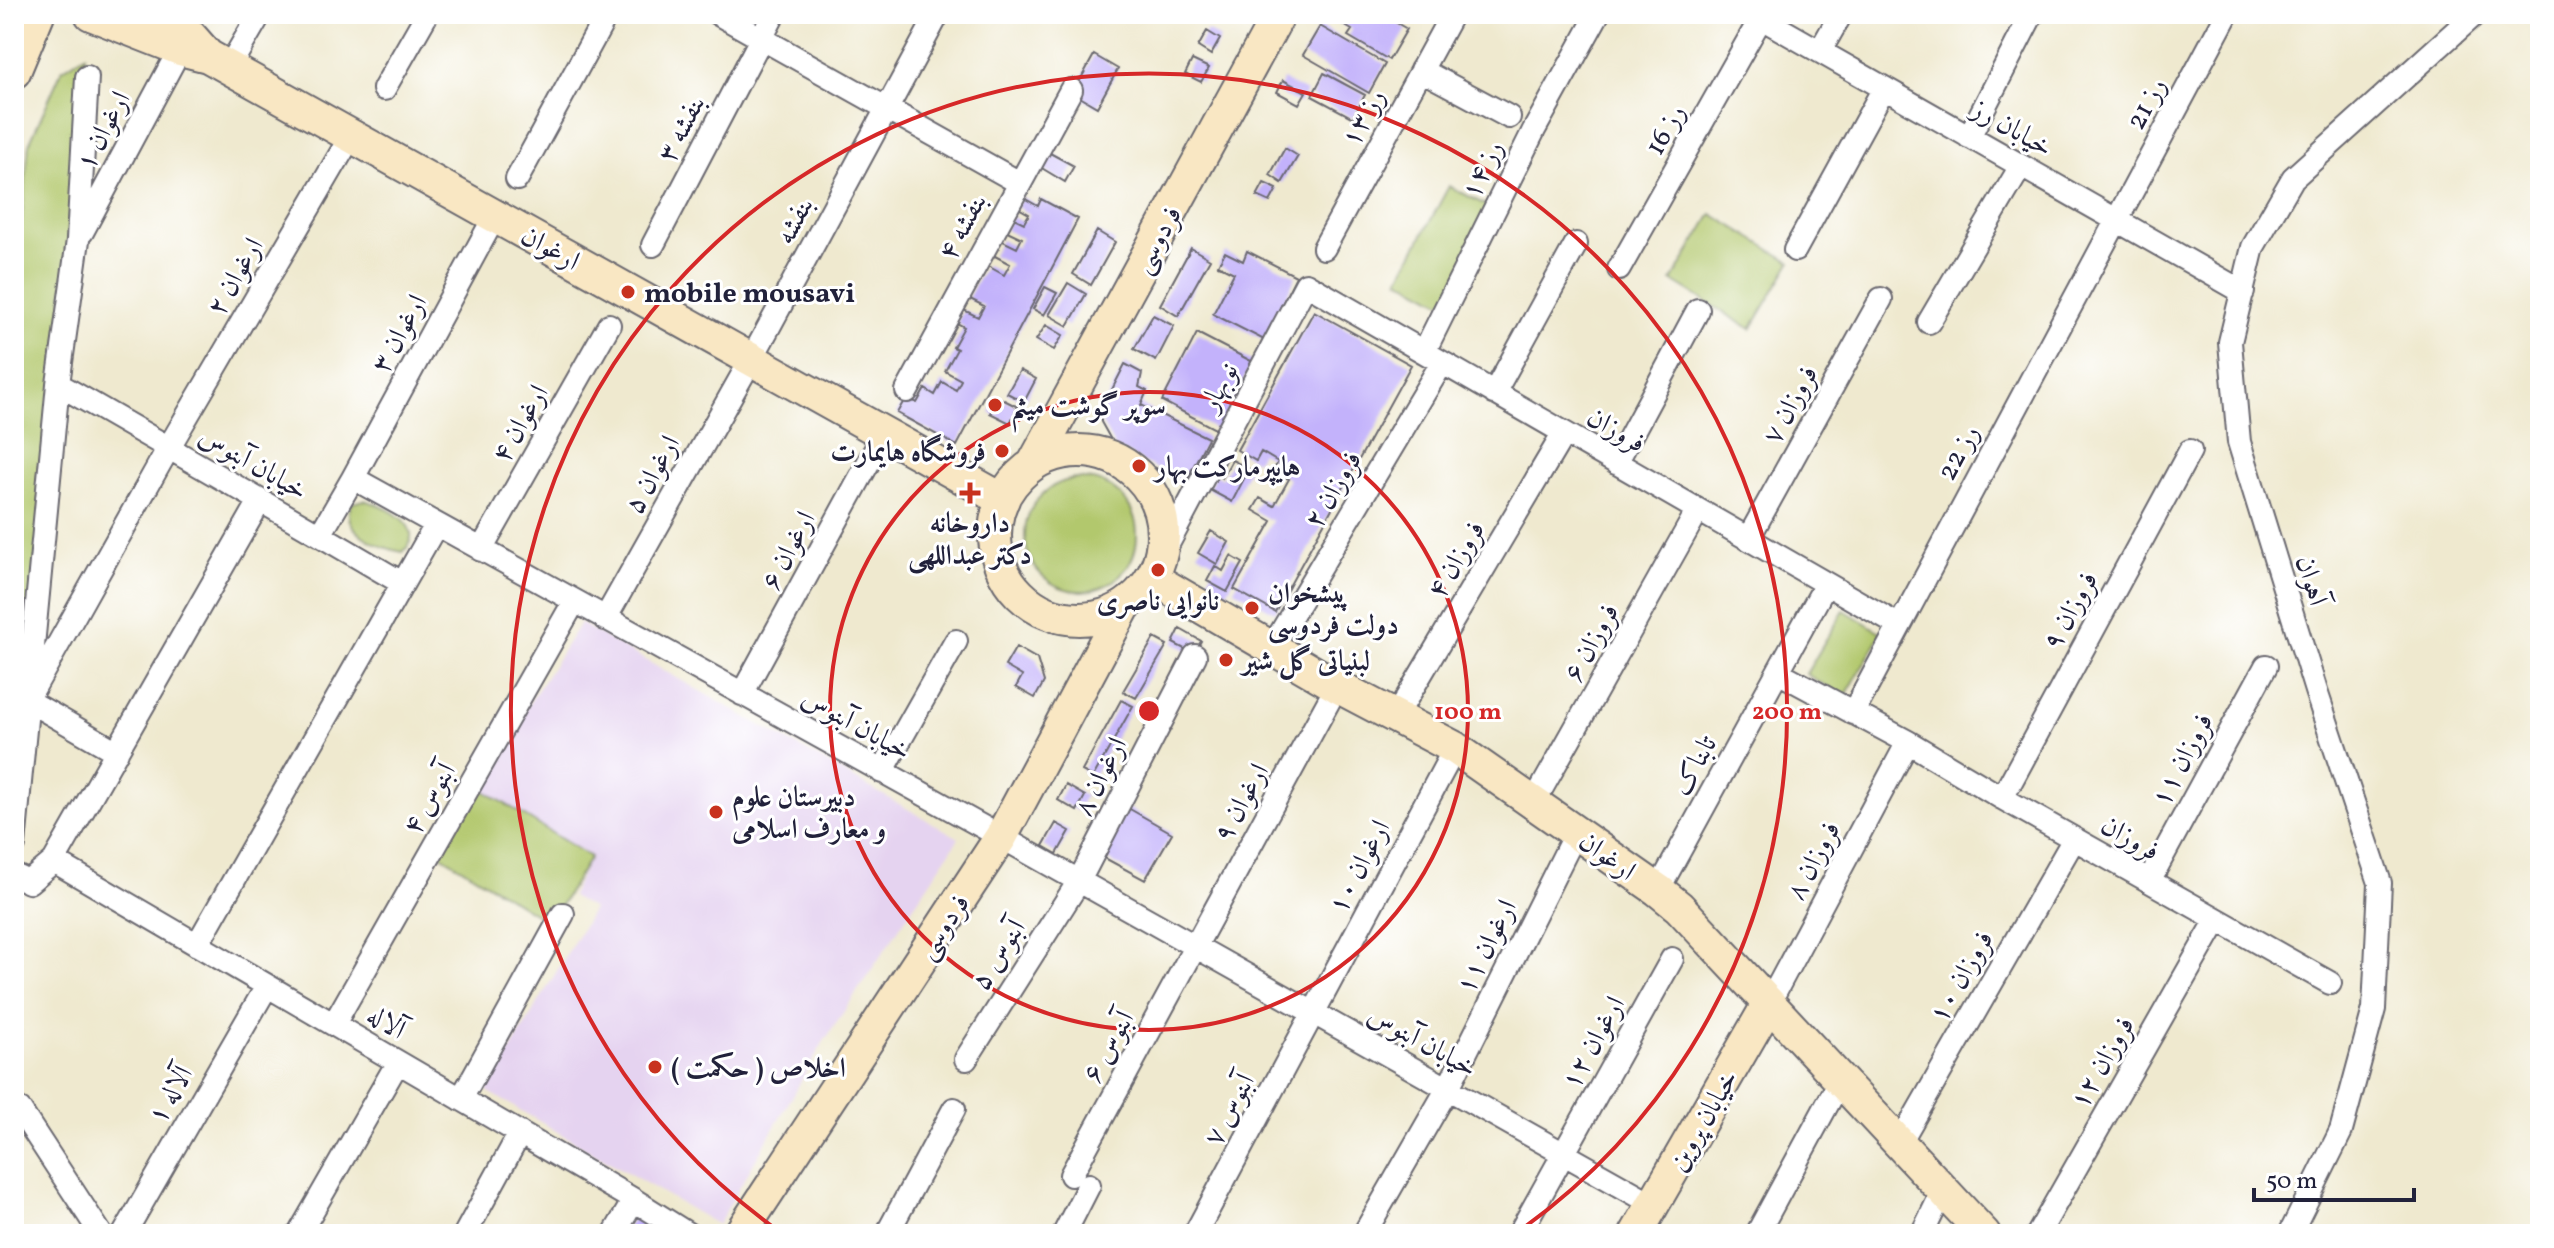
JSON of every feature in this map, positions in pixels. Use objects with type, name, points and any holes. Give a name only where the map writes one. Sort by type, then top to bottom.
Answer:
[{"type":"main road","points":[[14,72],[38,14]]},
{"type":"main road","name":"ارغوان","points":[[91,14],[205,57],[1003,500]]},
{"type":"main road","points":[[171,14],[205,57]]},
{"type":"main road","name":"فردوسی","points":[[1034,463],[1279,14]]},
{"type":"main road","points":[[1083,450],[1108,455],[1130,467],[1148,485],[1160,508],[1164,533],[1156,568],[1140,594],[1124,607],[1102,617],[1078,620],[1055,616],[1033,606],[1015,590],[1002,570],[996,547],[996,523],[1003,500],[1016,479],[1034,463],[1057,453],[1083,450]]},
{"type":"main road","name":"ارغوان","points":[[1156,568],[1337,686],[1455,748],[1658,890],[1679,907],[1984,1234]]},
{"type":"main road","name":"فردوسی","points":[[740,1234],[1001,837],[1124,607]]},
{"type":"main road","name":"خیابان پروین","points":[[1636,1234],[1768,1005]]},
{"type":"street","name":"ارغوان ۱","points":[[78,240],[205,57],[260,14]]},
{"type":"street","points":[[384,89],[427,14]]},
{"type":"street","points":[[517,179],[607,14]]},
{"type":"street","points":[[718,14],[1018,182]]},
{"type":"street","name":"بنفشه ۳","points":[[653,245],[774,14]]},
{"type":"street","name":"بنفشه","points":[[751,360],[938,14]]},
{"type":"street","name":"رز ۱۳","points":[[1324,248],[1452,14]]},
{"type":"street","name":"رز ۱۴","points":[[1433,358],[1534,130],[1598,14]]},
{"type":"street","points":[[1820,51],[1841,14]]},
{"type":"street","points":[[1969,137],[2032,14]]},
{"type":"street","name":"رز 21","points":[[2116,220],[2227,14]]},
{"type":"street","name":"آهوان","points":[[2290,1234],[2341,1131],[2374,1009],[2380,883],[2316,691],[2239,442],[2230,342],[2253,247],[2293,178],[2475,14]]},
{"type":"street","name":"خیابان رز","points":[[1757,16],[2243,292]]},
{"type":"street","name":"رز 16","points":[[1619,269],[1757,16]]},
{"type":"street","points":[[1421,70],[1509,117]]},
{"type":"street","points":[[14,845],[58,384],[78,240],[87,77]]},
{"type":"street","points":[[1795,250],[1884,88]]},
{"type":"street","name":"بنفشه ۴","points":[[907,391],[1018,182],[1071,90]]},
{"type":"street","name":"ارغوان ۲","points":[[27,700],[169,447],[351,136]]},
{"type":"street","points":[[1929,322],[2021,166]]},
{"type":"street","name":"ارغوان ۳","points":[[353,478],[495,216]]},
{"type":"street","name":"رز 22","points":[[1853,713],[2116,220]]},
{"type":"street","points":[[1494,393],[1576,244]]},
{"type":"street","name":"فروزان","points":[[1306,284],[1898,625]]},
{"type":"street","name":"نوبهار","points":[[1156,568],[1306,284]]},
{"type":"street","name":"فروزان ۷","points":[[1748,539],[1881,299]]},
{"type":"street","points":[[1616,463],[1698,310]]},
{"type":"street","name":"ارغوان ۴","points":[[481,550],[609,325]]},
{"type":"street","name":"فروزان ۲","points":[[1273,646],[1433,358]]},
{"type":"street","name":"ارغوان ۵","points":[[605,619],[751,360]]},
{"type":"street","name":"خیابان آبنوس","points":[[58,384],[320,535],[353,478],[1001,837],[1653,1204]]},
{"type":"street","name":"فروزان ۴","points":[[1396,716],[1564,433]]},
{"type":"street","name":"ارغوان ۶","points":[[742,694],[884,434]]},
{"type":"street","name":"فروزان ۹","points":[[2002,798],[2190,451]]},
{"type":"street","points":[[14,875],[29,882],[54,861],[260,501]]},
{"type":"street","name":"فروزان ۶","points":[[1534,802],[1698,510]]},
{"type":"street","points":[[197,945],[436,525]]},
{"type":"street","points":[[320,535],[402,583]]},
{"type":"street","name":"تابناک","points":[[1658,890],[1826,584]]},
{"type":"street","name":"آبنوس ۴","points":[[334,1024],[574,602]]},
{"type":"street","points":[[882,772],[956,641]]},
{"type":"street","name":"ارغوان ۸","points":[[1079,881],[1195,656]]},
{"type":"street","name":"فروزان ۱۱","points":[[2149,881],[2266,666]]},
{"type":"street","name":"فروزان","points":[[1778,672],[1908,742],[2330,983]]},
{"type":"street","name":"ارغوان ۹","points":[[1195,946],[1337,686]]},
{"type":"street","points":[[27,700],[117,752]]},
{"type":"street","name":"فروزان ۸","points":[[1768,1005],[1908,742]]},
{"type":"street","name":"ارغوان ۱۰","points":[[1313,1013],[1455,748]]},
{"type":"street","name":"ارغوان ۱۱","points":[[1364,1234],[1448,1088],[1576,832]]},
{"type":"street","name":"فروزان ۱۰","points":[[1899,1144],[2074,839]]},
{"type":"street","name":"آلاله","points":[[54,861],[688,1234]]},
{"type":"street","name":"آبنوس ۵","points":[[966,1059],[1079,881]]},
{"type":"street","points":[[461,1099],[563,914]]},
{"type":"street","name":"فروزان ۱۲","points":[[2038,1234],[2217,920]]},
{"type":"street","name":"آبنوس ۶","points":[[1064,1234],[1080,1180],[1195,946]]},
{"type":"street","name":"ارغوان ۱۲","points":[[1519,1234],[1672,959]]},
{"type":"street","name":"آلاله ۱","points":[[124,1234],[267,986]]},
{"type":"street","name":"آبنوس ۷","points":[[1195,1234],[1313,1013]]},
{"type":"street","points":[[299,1234],[398,1062]]},
{"type":"street","points":[[1757,1234],[1840,1081]]},
{"type":"street","points":[[14,1108],[20,1110],[101,1234]]},
{"type":"street","points":[[887,1234],[954,1109]]},
{"type":"street","points":[[465,1234],[520,1133]]},
{"type":"street","points":[[1922,1234],[1943,1191]]},
{"type":"street","points":[[614,1234],[634,1200]]},
{"type":"shaded area","name":"دبیرستان علوم و معارف اسلامی","points":[[580,623],[959,838],[823,1043],[718,1225],[487,1091],[593,909],[571,896],[590,857],[477,786]]},
{"type":"green space","points":[[85,55],[14,768],[14,294],[29,144],[62,70]]},
{"type":"green space","points":[[1449,186],[1493,209],[1443,303],[1399,279]]},
{"type":"green space","points":[[1712,214],[1791,262],[1751,329],[1672,281]]},
{"type":"green space","points":[[1081,479],[1103,483],[1121,495],[1133,513],[1137,535],[1133,557],[1121,575],[1103,587],[1081,591],[1059,587],[1041,575],[1029,557],[1025,535],[1029,513],[1041,495],[1059,483]]},
{"type":"green space","points":[[364,500],[393,512],[408,526],[410,543],[403,552],[373,542],[356,530],[349,513],[352,503]]},
{"type":"green space","points":[[1844,610],[1882,633],[1845,697],[1806,674]]},
{"type":"green space","points":[[477,786],[590,857],[550,923],[436,852]]},
{"type":"building","points":[[1325,14],[1381,14],[1407,29],[1389,60],[1348,36],[1352,30]]},
{"type":"building","points":[[1320,26],[1385,64],[1369,93],[1303,55]]},
{"type":"building","points":[[1207,31],[1220,39],[1211,55],[1198,47]]},
{"type":"building","points":[[1094,55],[1118,69],[1097,107],[1073,93]]},
{"type":"building","points":[[1192,60],[1209,68],[1201,82],[1185,74]]},
{"type":"building","points":[[1324,73],[1365,95],[1353,118],[1312,96]]},
{"type":"building","points":[[1283,80],[1306,92],[1299,104],[1277,92]]},
{"type":"building","points":[[1285,148],[1298,156],[1282,183],[1270,175]]},
{"type":"building","points":[[1048,152],[1074,166],[1065,182],[1040,167]]},
{"type":"building","points":[[1264,183],[1277,189],[1270,202],[1257,196]]},
{"type":"building","points":[[1022,197],[1038,206],[1041,199],[1078,219],[957,446],[897,413],[906,397],[917,403],[925,389],[935,395],[942,382],[956,390],[961,380],[945,371],[964,327],[957,323],[964,310],[978,317],[984,306],[968,298],[986,265],[1004,275],[1010,264],[993,255],[1001,240],[1017,248],[1022,238],[1005,230],[1012,217],[1024,223],[1029,214],[1017,207]]},
{"type":"building","points":[[1097,231],[1115,242],[1091,285],[1073,274]]},
{"type":"building","points":[[1191,248],[1210,259],[1178,316],[1160,305]]},
{"type":"building","points":[[1247,251],[1296,276],[1264,340],[1213,314],[1234,273],[1218,265],[1225,252],[1243,261]]},
{"type":"building","points":[[1068,283],[1086,294],[1068,326],[1049,315]]},
{"type":"building","points":[[1045,287],[1057,293],[1044,315],[1033,309]]},
{"type":"building","points":[[1314,311],[1411,365],[1275,612],[1234,589],[1272,521],[1253,510],[1260,498],[1274,506],[1289,479],[1273,471],[1278,462],[1261,452],[1256,461],[1237,450]]},
{"type":"building","points":[[1153,315],[1174,326],[1156,361],[1134,349]]},
{"type":"building","points":[[1046,325],[1063,335],[1054,350],[1036,340]]},
{"type":"building","points":[[1197,333],[1253,362],[1217,430],[1162,401]]},
{"type":"building","points":[[1125,364],[1142,373],[1139,387],[1147,391],[1141,405],[1208,438],[1185,483],[1115,447],[1101,422],[1101,411]]},
{"type":"building","points":[[1020,370],[1036,379],[1024,402],[1007,393]]},
{"type":"building","points":[[998,397],[1018,407],[1010,423],[990,413]]},
{"type":"building","points":[[1232,460],[1249,469],[1232,502],[1208,489],[1216,474],[1222,478]]},
{"type":"building","points":[[1211,531],[1229,542],[1217,564],[1198,553]]},
{"type":"building","points":[[1231,556],[1243,563],[1227,592],[1207,581],[1215,566],[1223,571]]},
{"type":"building","points":[[1180,629],[1201,641],[1194,654],[1173,643]]},
{"type":"building","points":[[1154,638],[1167,645],[1136,698],[1123,691]]},
{"type":"building","points":[[1016,647],[1037,659],[1044,682],[1035,698],[1016,687],[1022,676],[1005,666]]},
{"type":"building","points":[[1121,700],[1133,706],[1093,777],[1082,771]]},
{"type":"building","points":[[1066,785],[1085,796],[1077,811],[1058,800]]},
{"type":"building","points":[[1128,808],[1172,833],[1145,880],[1101,856]]},
{"type":"building","points":[[1056,823],[1070,831],[1057,854],[1043,846]]},
{"type":"building","points":[[636,1215],[642,1216],[671,1234],[622,1234]]},
{"type":"place","name":"mobile mousavi","points":[[628,292]]},
{"type":"place","name":"سوپر گوشت میثم","points":[[995,405]]},
{"type":"place","name":"فروشگاه هایمارت","points":[[1002,451]]},
{"type":"place","name":"هایپرمارکت بهار","points":[[1139,466]]},
{"type":"place","name":"داروخانه دکتر عبداللهی","points":[[970,493]]},
{"type":"place","name":"نانوایی ناصری","points":[[1158,570]]},
{"type":"place","name":"پیشخوان دولت فردوسی","points":[[1252,608]]},
{"type":"place","name":"لبنیاتی گل شیر","points":[[1226,660]]},
{"type":"place","name":"دبیرستان علوم و معارف اسلامی","points":[[716,812]]},
{"type":"place","name":"اخلاص ( حکمت )","points":[[655,1067]]}]
